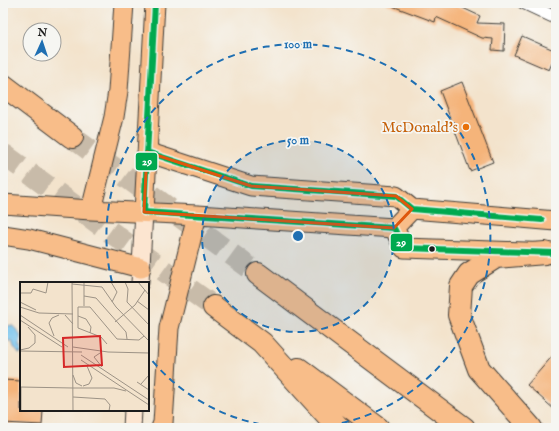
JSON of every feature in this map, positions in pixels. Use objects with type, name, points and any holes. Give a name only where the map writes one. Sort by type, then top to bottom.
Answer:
[{"type":"highway","points":[[3,85],[72,137]]},
{"type":"highway","points":[[531,428],[479,369],[459,315],[461,286],[469,274],[496,258],[551,253]]},
{"type":"highway","points":[[258,274],[464,428]]},
{"type":"highway","points":[[214,308],[378,428]]},
{"type":"highway","points":[[262,342],[339,428]]},
{"type":"main road","points":[[91,210],[114,117],[118,91],[124,3]]},
{"type":"main road","points":[[3,235],[29,239],[140,275],[155,3]]},
{"type":"main road","points":[[147,152],[251,186],[396,196],[412,209],[556,221]]},
{"type":"main road","points":[[3,204],[394,228]]},
{"type":"main road","points":[[394,228],[412,209]]},
{"type":"main road","points":[[161,428],[163,423],[169,328],[197,215]]},
{"type":"main road","points":[[394,228],[404,248],[551,253]]},
{"type":"main road","points":[[132,428],[134,411]]},
{"type":"street","points":[[524,3],[555,15]]},
{"type":"highlighted area","points":[[147,152],[251,186],[396,196],[412,209],[394,228],[144,212]]},
{"type":"water","points":[[3,323],[5,325],[13,326],[20,334],[20,354],[14,347],[12,341],[7,341],[3,336]]},
{"type":"building","points":[[387,3],[452,3],[480,16],[477,23],[505,24],[504,51],[492,50],[493,39],[482,38],[436,17],[435,22]]},
{"type":"building","points":[[522,36],[556,51],[549,70],[514,55]]},
{"type":"building","name":"McDonald's","points":[[462,82],[493,162],[470,171],[440,91]]},
{"type":"building","points":[[556,352],[556,411],[527,385]]},
{"type":"building","points":[[3,380],[20,381],[20,411],[43,411],[42,425],[3,423]]},
{"type":"tunnel","points":[[72,137],[258,274]]},
{"type":"tunnel","points":[[3,154],[214,307]]},
{"type":"transit line","name":"29","points":[[155,3],[144,212],[394,228],[404,248],[556,253]]},
{"type":"transit line","name":"29","points":[[147,152],[251,186],[396,196],[412,209],[542,220]]},
{"type":"place","name":"McDonald's","points":[[466,127]]}]
